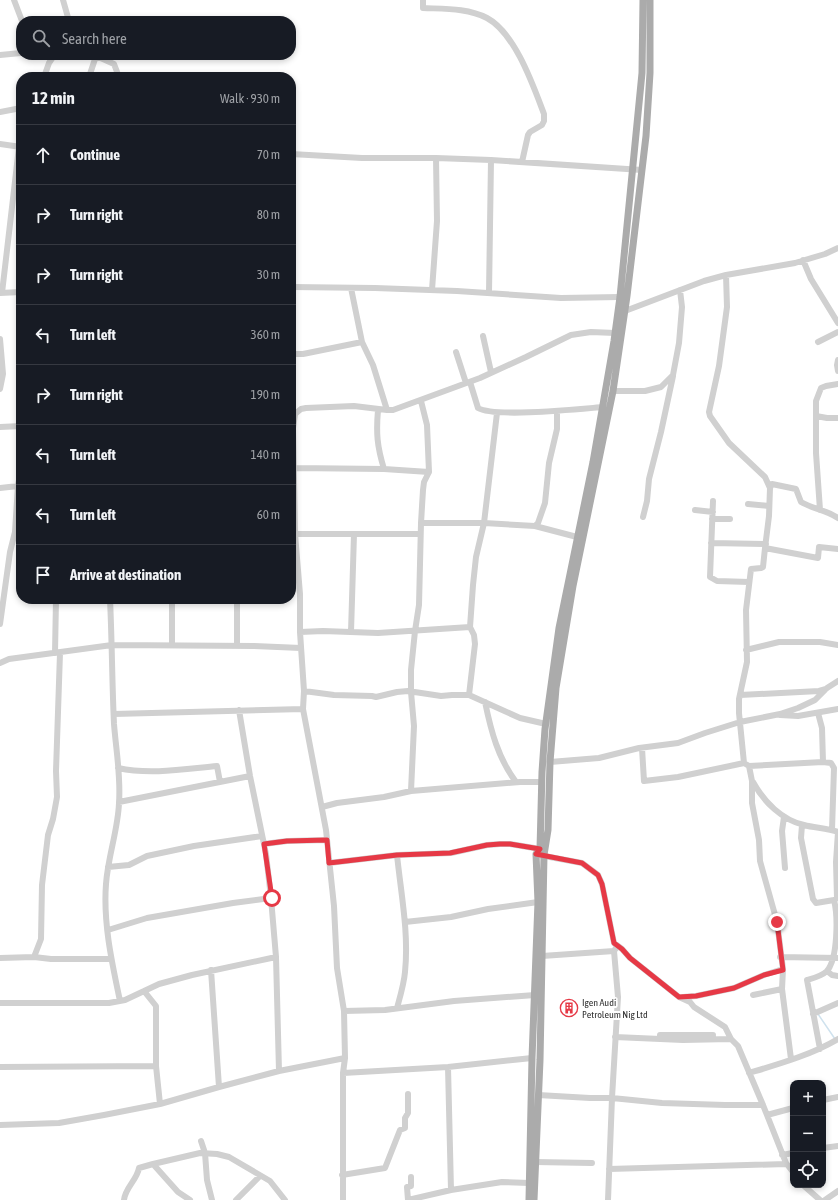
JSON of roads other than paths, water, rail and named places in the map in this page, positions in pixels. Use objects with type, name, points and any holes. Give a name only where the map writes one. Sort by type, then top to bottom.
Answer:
[{"type":"main road","points":[[529,1200],[532,1058],[538,902],[538,851],[546,724],[559,628],[603,407],[620,297],[642,73],[643,0]]},
{"type":"main road","points":[[534,1200],[544,855],[548,830],[550,762],[556,688],[565,630],[613,391],[625,311],[646,136],[650,73],[650,0]]},
{"type":"street","points":[[14,0],[20,16]]},
{"type":"street","points":[[63,0],[68,16]]},
{"type":"street","points":[[423,0],[423,8],[454,9],[486,18],[496,25],[517,50],[531,80],[544,114],[542,125],[530,132],[528,135],[522,162]]},
{"type":"street","points":[[0,55],[16,53]]},
{"type":"street","points":[[46,72],[50,60]]},
{"type":"street","points":[[90,72],[94,60]]},
{"type":"street","points":[[104,60],[114,64],[117,72]]},
{"type":"street","points":[[0,112],[16,109]]},
{"type":"street","points":[[0,144],[16,146]]},
{"type":"street","points":[[296,154],[362,158],[491,160],[642,170]]},
{"type":"street","points":[[432,290],[437,220],[436,158]]},
{"type":"street","points":[[489,293],[491,160]]},
{"type":"street","points":[[16,178],[1,293],[16,292]]},
{"type":"street","points":[[625,311],[680,290],[726,275],[795,263],[836,249],[838,256]]},
{"type":"street","points":[[803,260],[810,279],[838,323]]},
{"type":"street","points":[[726,275],[727,307],[719,366],[709,412],[729,443],[765,477],[770,488],[763,566],[761,568],[751,569],[746,610],[747,662],[740,695],[740,722],[746,765],[752,781],[760,795],[784,817],[802,825],[836,831]]},
{"type":"street","points":[[296,287],[432,290],[561,298],[620,297]]},
{"type":"street","points":[[350,288],[362,342],[373,366],[387,410]]},
{"type":"street","points":[[643,517],[647,502],[649,479],[661,432],[679,343],[682,307],[680,290]]},
{"type":"street","points":[[296,409],[354,406],[378,410],[393,410],[421,401],[468,382],[526,357],[571,335],[591,332],[615,333]]},
{"type":"street","points":[[818,342],[838,332]]},
{"type":"street","points":[[482,336],[491,372]]},
{"type":"street","points":[[0,339],[3,374],[0,389]]},
{"type":"street","points":[[296,354],[303,354],[362,342]]},
{"type":"street","points":[[456,352],[478,408],[482,410],[497,412],[557,411],[603,407]]},
{"type":"street","points":[[838,360],[838,371]]},
{"type":"street","points":[[613,391],[645,391],[661,387],[673,375]]},
{"type":"street","points":[[820,510],[816,453],[816,401],[821,388],[838,384]]},
{"type":"street","points":[[411,791],[414,726],[410,692],[415,631],[419,605],[420,534],[424,482],[429,472],[427,425],[421,401]]},
{"type":"street","points":[[296,413],[301,409]]},
{"type":"street","points":[[378,410],[376,430],[378,450],[384,469]]},
{"type":"street","points":[[535,526],[538,523],[545,504],[549,463],[557,429],[557,411]]},
{"type":"street","points":[[469,695],[475,644],[474,635],[470,627],[476,557],[484,523],[497,412]]},
{"type":"street","points":[[816,416],[838,418]]},
{"type":"street","points":[[0,427],[16,426]]},
{"type":"street","points":[[296,468],[384,469],[429,472]]},
{"type":"street","points":[[770,488],[772,484],[796,489],[801,502],[809,507],[832,513],[838,518]]},
{"type":"street","points":[[0,488],[16,486]]},
{"type":"street","points":[[713,501],[710,577],[717,581],[749,582]]},
{"type":"street","points":[[748,504],[769,506]]},
{"type":"street","points":[[695,510],[730,519]]},
{"type":"street","points":[[421,523],[484,523],[535,526],[576,537]]},
{"type":"street","points":[[296,534],[420,534]]},
{"type":"street","points":[[351,632],[354,534]]},
{"type":"street","points":[[0,624],[10,552],[16,537]]},
{"type":"street","points":[[711,543],[765,546],[818,558],[819,547],[838,549]]},
{"type":"street","points":[[296,546],[300,594],[300,632],[304,691],[303,709],[327,840],[334,906],[337,968],[344,1012],[345,1058],[343,1073],[343,1200]]},
{"type":"street","points":[[34,957],[41,939],[42,885],[48,835],[54,819],[57,797],[58,653],[56,604]]},
{"type":"street","points":[[110,604],[114,714],[120,802],[118,826],[108,867],[106,884],[106,911],[111,959],[120,1001]]},
{"type":"street","points":[[172,604],[172,645]]},
{"type":"street","points":[[237,604],[237,646]]},
{"type":"street","points":[[300,632],[323,631],[378,633],[470,627]]},
{"type":"street","points":[[746,650],[779,642],[820,642],[838,645]]},
{"type":"street","points":[[0,663],[9,659],[112,645],[301,648]]},
{"type":"street","points":[[550,762],[599,758],[642,748],[678,743],[740,722],[798,708],[815,700],[827,688],[838,681]]},
{"type":"street","points":[[740,695],[819,690],[827,688]]},
{"type":"street","points":[[304,691],[334,695],[376,697],[397,692],[441,696],[469,695],[520,718],[546,724]]},
{"type":"street","points":[[485,702],[497,748],[510,774],[516,782]]},
{"type":"street","points":[[114,714],[303,709]]},
{"type":"street","points":[[776,714],[798,716],[838,709]]},
{"type":"street","points":[[239,710],[250,776],[264,844],[272,898],[276,957],[279,1071]]},
{"type":"street","points":[[818,713],[822,728],[823,762]]},
{"type":"street","points":[[642,748],[644,781],[685,776],[746,765],[823,762],[831,764],[834,768],[837,898],[834,900],[837,932],[836,957],[832,974],[807,980],[815,1012],[820,1049]]},
{"type":"street","points":[[118,768],[127,770],[155,771],[217,766],[220,782]]},
{"type":"street","points":[[120,802],[250,776]]},
{"type":"street","points":[[752,781],[752,803],[759,840],[760,861],[777,922],[780,957],[783,970],[782,989],[791,1059]]},
{"type":"street","points":[[322,807],[337,803],[384,797],[411,791],[516,782],[542,782]]},
{"type":"street","points":[[784,817],[782,831],[785,868]]},
{"type":"street","points":[[802,825],[801,838],[813,901],[818,903],[834,900]]},
{"type":"street","points":[[108,867],[129,865],[146,856],[194,846],[262,836]]},
{"type":"street","points":[[264,844],[287,841],[327,840]]},
{"type":"street","points":[[329,863],[397,855],[450,853],[487,845],[510,844],[538,851],[544,855],[582,863],[598,875],[602,884],[615,948],[618,997],[608,1200]]},
{"type":"street","points":[[397,855],[405,922],[405,973],[397,1008]]},
{"type":"street","points":[[108,930],[147,918],[233,903],[272,898]]},
{"type":"street","points":[[405,922],[451,917],[488,909],[538,902]]},
{"type":"street","points":[[542,956],[615,948],[622,949],[630,958],[679,997],[690,1002],[694,1007],[725,1027],[731,1038],[738,1046],[782,1155],[790,1169]]},
{"type":"street","points":[[0,958],[34,957],[51,959],[111,959]]},
{"type":"street","points":[[0,1003],[109,1003],[120,1001],[159,984],[211,970],[276,957]]},
{"type":"street","points":[[780,957],[836,957]]},
{"type":"street","points":[[211,970],[219,1087]]},
{"type":"street","points":[[679,997],[696,996],[734,988],[764,975],[783,970]]},
{"type":"street","points":[[753,995],[782,989]]},
{"type":"street","points":[[144,991],[156,1006],[156,1066],[160,1104]]},
{"type":"street","points":[[344,1012],[397,1008],[454,1001],[535,995]]},
{"type":"street","points":[[815,1012],[838,1003]]},
{"type":"street","points":[[615,1035],[731,1038]]},
{"type":"street","points":[[749,1073],[820,1049],[836,1040],[838,1047]]},
{"type":"street","points":[[0,1125],[59,1123],[160,1104],[279,1071],[345,1058]]},
{"type":"street","points":[[343,1073],[448,1067],[532,1058]]},
{"type":"street","points":[[0,1067],[156,1066]]},
{"type":"street","points":[[448,1067],[451,1190]]},
{"type":"street","points":[[342,1175],[385,1168],[400,1130],[405,1128],[405,1118],[408,1113],[408,1094]]},
{"type":"street","points":[[538,1095],[612,1098],[662,1103],[763,1105]]},
{"type":"street","points":[[826,1099],[838,1097]]},
{"type":"street","points":[[767,1115],[790,1109]]},
{"type":"street","points":[[202,1141],[205,1153],[207,1180],[212,1200]]},
{"type":"street","points":[[826,1148],[838,1146]]},
{"type":"street","points":[[124,1200],[124,1194],[138,1173],[139,1168],[200,1153],[217,1154],[229,1157],[270,1181],[285,1200]]},
{"type":"street","points":[[782,1155],[790,1154]]},
{"type":"street","points":[[535,1162],[592,1163]]},
{"type":"street","points":[[153,1164],[178,1192],[190,1200]]},
{"type":"street","points":[[609,1169],[786,1164]]},
{"type":"street","points":[[236,1200],[260,1176]]},
{"type":"street","points":[[410,1177],[411,1186],[407,1187],[408,1200],[451,1190],[502,1182],[529,1183]]},
{"type":"street","points":[[806,1188],[820,1200]]},
{"type":"street","points":[[825,1200],[838,1191]]},
{"type":"waterway","points":[[818,1014],[835,1039]]},
{"type":"place","name":"Igen Audi Petroleum Nig Ltd","points":[[569,1008]]}]
